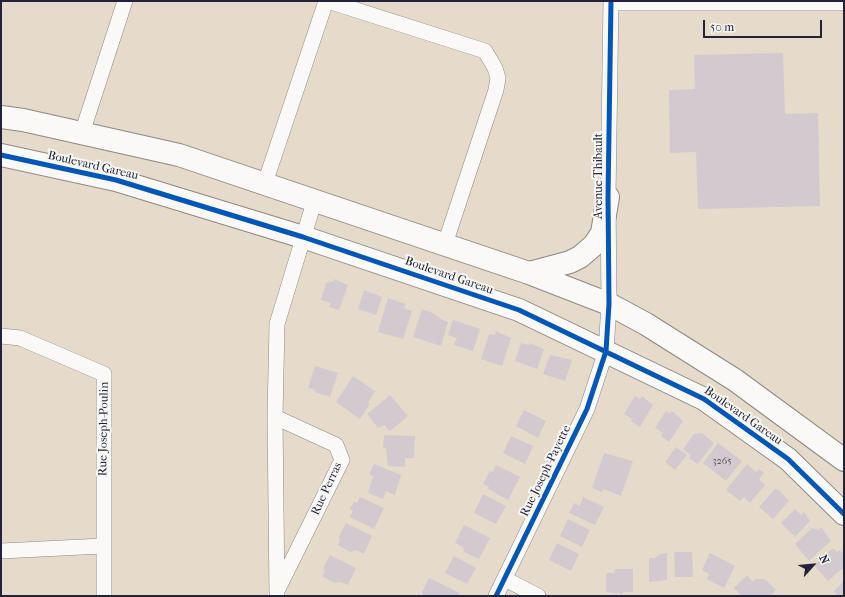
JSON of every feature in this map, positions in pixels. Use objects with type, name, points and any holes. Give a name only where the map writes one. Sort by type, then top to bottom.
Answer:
[{"type":"street","points":[[82,133],[124,1]]},
{"type":"street","points":[[266,183],[327,1],[485,51],[496,68],[498,78],[496,90],[445,244]]},
{"type":"street","points":[[611,2],[844,3]]},
{"type":"street","name":"Avenue Thibault","points":[[606,351],[609,304],[608,197],[611,2]]},
{"type":"street","name":"Boulevard Gareau","points":[[1,117],[23,120],[179,155],[315,199],[529,273],[609,304],[735,380],[844,460]]},
{"type":"street","name":"Boulevard Gareau","points":[[1,155],[116,180],[303,237],[519,310],[704,399],[788,459],[844,514]]},
{"type":"street","points":[[529,273],[570,262],[580,257],[594,244],[602,233],[608,197]]},
{"type":"street","name":"Rue Perras","points":[[277,594],[275,417],[277,324],[315,199]]},
{"type":"street","name":"Rue Joseph-Poulin","points":[[1,336],[20,338],[104,374],[102,546],[104,596]]},
{"type":"street","name":"Rue Joseph-Payette","points":[[496,596],[587,409],[606,351]]},
{"type":"street","name":"Rue Perras","points":[[275,417],[336,445],[342,460],[277,594]]},
{"type":"street","points":[[1,551],[102,546]]},
{"type":"street","points":[[505,578],[538,596]]},
{"type":"building","points":[[783,53],[785,114],[818,113],[820,206],[698,209],[696,152],[670,153],[669,90],[695,89],[694,55]]},
{"type":"building","points":[[334,279],[348,285],[339,310],[329,307],[331,303],[321,300],[326,283],[334,281]]},
{"type":"building","points":[[364,290],[382,297],[376,315],[358,309]]},
{"type":"building","points":[[388,298],[406,304],[404,308],[412,311],[403,339],[378,332]]},
{"type":"building","points":[[422,309],[435,314],[439,318],[448,322],[441,346],[413,337]]},
{"type":"building","points":[[453,320],[480,329],[473,351],[454,345],[457,338],[448,335]]},
{"type":"building","points":[[496,331],[511,338],[502,366],[481,359],[489,334],[495,335]]},
{"type":"building","points":[[521,343],[529,345],[529,343],[544,349],[537,369],[515,361]]},
{"type":"building","points":[[550,355],[572,360],[565,381],[543,374]]},
{"type":"building","points":[[315,366],[338,373],[330,397],[308,388]]},
{"type":"building","points":[[353,376],[375,391],[368,403],[370,404],[360,419],[336,402]]},
{"type":"building","points":[[390,395],[408,416],[390,431],[384,425],[378,428],[367,414]]},
{"type":"building","points":[[635,396],[640,399],[642,396],[653,405],[640,427],[624,414]]},
{"type":"building","points":[[524,410],[546,421],[538,438],[516,426]]},
{"type":"building","points":[[666,411],[670,414],[672,411],[683,421],[669,442],[661,436],[663,433],[655,428]]},
{"type":"building","points":[[702,433],[714,443],[698,464],[689,458],[691,455],[683,449],[694,434]]},
{"type":"building","points":[[384,435],[415,436],[414,458],[405,458],[405,467],[388,466],[386,448],[383,448]]},
{"type":"building","points":[[511,436],[533,446],[525,464],[503,453]]},
{"type":"building","points":[[718,443],[742,461],[726,481],[703,463]]},
{"type":"building","points":[[676,447],[687,455],[675,470],[665,462]]},
{"type":"building","points":[[604,453],[633,461],[621,496],[603,489],[602,492],[592,488]]},
{"type":"building","points":[[374,464],[401,475],[395,495],[386,491],[383,499],[368,493],[373,476],[369,475]]},
{"type":"building","points":[[747,464],[756,472],[759,469],[764,473],[759,479],[765,485],[750,503],[744,497],[740,501],[726,490]]},
{"type":"building","points":[[496,465],[520,477],[508,500],[488,489],[489,487],[483,484],[490,471],[493,472]]},
{"type":"building","points":[[775,489],[779,490],[789,501],[773,519],[759,507]]},
{"type":"building","points":[[483,494],[506,506],[496,524],[474,513]]},
{"type":"building","points":[[360,497],[384,508],[374,529],[350,517],[353,510],[350,509],[354,502],[357,503]]},
{"type":"building","points":[[583,497],[604,507],[595,525],[569,513],[574,503],[580,506]]},
{"type":"building","points":[[795,509],[801,515],[804,512],[810,521],[795,537],[781,523]]},
{"type":"building","points":[[568,519],[590,530],[582,547],[560,536]]},
{"type":"building","points":[[346,523],[372,536],[364,554],[356,550],[350,552],[338,545],[340,540],[339,537]]},
{"type":"building","points":[[464,525],[490,538],[479,559],[464,552],[463,547],[455,543]]},
{"type":"building","points":[[821,527],[831,541],[809,561],[795,544],[812,528],[819,530]]},
{"type":"building","points":[[557,543],[579,554],[571,571],[549,560]]},
{"type":"building","points":[[833,548],[837,552],[840,550],[844,555],[844,567],[828,581],[814,565]]},
{"type":"building","points":[[674,552],[692,552],[693,577],[675,577]]},
{"type":"building","points":[[667,553],[667,580],[649,582],[649,558],[656,558],[660,554]]},
{"type":"building","points":[[710,553],[735,566],[724,588],[707,579],[709,574],[702,570]]},
{"type":"building","points":[[330,555],[356,568],[348,585],[340,582],[335,583],[322,576],[325,571],[323,569]]},
{"type":"building","points":[[454,556],[476,568],[467,584],[445,573]]},
{"type":"building","points":[[615,569],[633,569],[633,592],[623,592],[623,594],[606,592],[606,573],[614,573]]},
{"type":"building","points":[[747,575],[753,582],[755,579],[765,579],[776,590],[770,596],[738,596],[740,594],[734,588]]},
{"type":"building","points":[[429,578],[460,593],[458,596],[424,596],[422,592]]},
{"type":"building","points":[[844,581],[844,596],[838,596],[834,591]]},
{"type":"cycle path","points":[[496,596],[587,409],[606,351],[609,304],[608,197],[611,1]]},
{"type":"cycle path","points":[[1,155],[116,180],[303,237],[519,310],[704,399],[788,459],[844,514]]}]
